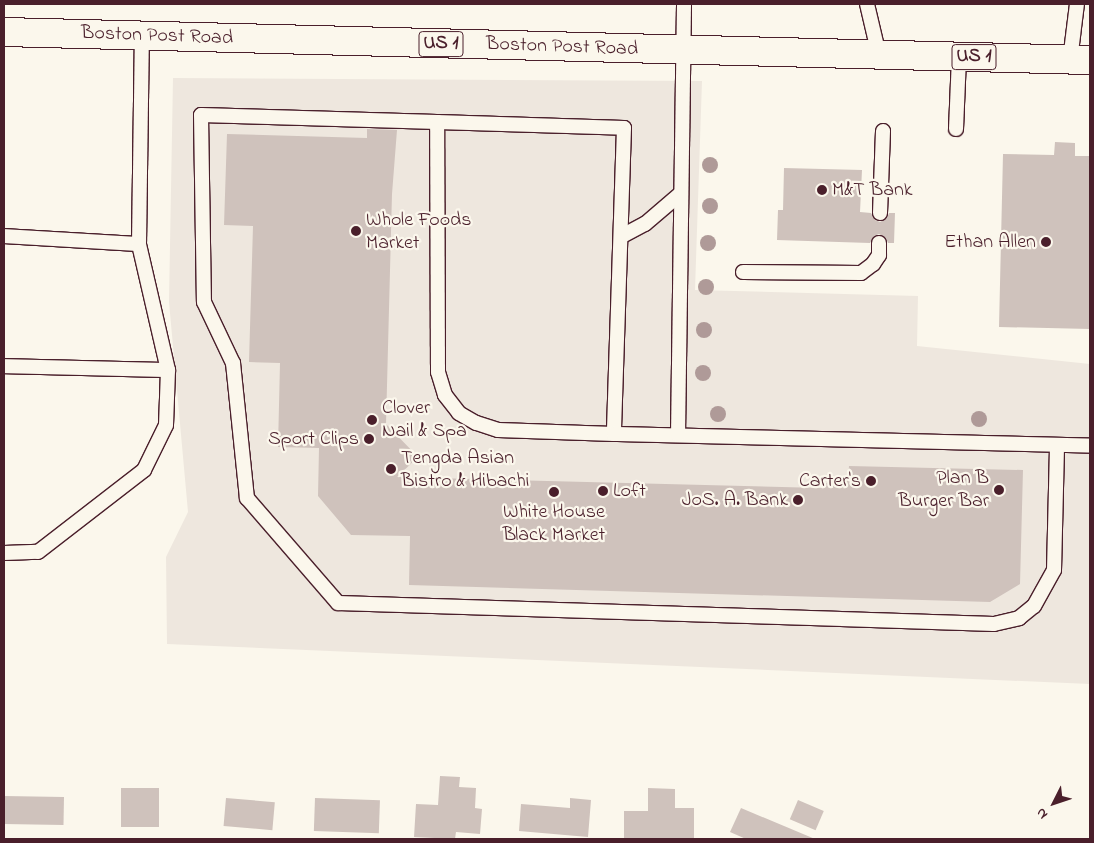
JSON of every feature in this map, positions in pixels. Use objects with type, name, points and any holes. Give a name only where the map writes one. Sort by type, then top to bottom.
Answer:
[{"type":"main road","name":"Boston Post Road","points":[[4,32],[1080,60]]},
{"type":"lane","points":[[678,435],[684,4]]},
{"type":"lane","points":[[867,4],[879,55]]},
{"type":"lane","points":[[1077,4],[1080,60]]},
{"type":"lane","points":[[4,553],[38,552],[144,470],[166,425],[168,370],[139,244],[142,36]]},
{"type":"lane","points":[[956,129],[959,57]]},
{"type":"lane","points":[[614,434],[622,236],[624,128],[201,115],[204,302],[233,363],[247,498],[338,602],[994,624],[1020,618],[1034,606],[1054,570],[1057,446]]},
{"type":"lane","points":[[437,122],[438,372],[445,395],[459,413],[476,423],[498,430],[1090,446]]},
{"type":"lane","points":[[880,213],[883,131]]},
{"type":"lane","points":[[622,236],[645,224],[680,194]]},
{"type":"lane","points":[[4,236],[139,244]]},
{"type":"lane","points":[[743,272],[861,273],[873,264],[879,255],[879,243]]},
{"type":"lane","points":[[4,366],[168,370]]},
{"type":"shaded area","points":[[173,78],[702,81],[695,290],[918,296],[917,346],[1090,364],[1090,684],[167,644],[166,557],[188,512],[169,302]]},
{"type":"building","points":[[367,129],[397,130],[392,194],[386,424],[418,457],[397,477],[821,488],[830,480],[848,480],[849,466],[1023,470],[1020,584],[990,602],[409,585],[410,536],[351,535],[318,496],[319,448],[278,447],[280,363],[249,362],[253,226],[224,225],[227,134],[367,138]]},
{"type":"building","name":"Ethan Allen","points":[[1055,142],[1075,143],[1075,156],[1090,156],[1090,329],[999,327],[1003,154],[1054,155]]},
{"type":"building","name":"M&T Bank","points":[[784,168],[862,170],[860,212],[871,213],[875,220],[880,222],[887,218],[889,213],[895,213],[894,243],[888,243],[886,238],[879,234],[874,236],[870,243],[777,240],[778,210],[783,210]]},
{"type":"building","points":[[440,776],[460,777],[459,787],[476,788],[475,808],[482,809],[480,834],[456,832],[455,839],[414,837],[416,804],[438,805]]},
{"type":"building","points":[[121,788],[159,788],[159,827],[121,827]]},
{"type":"building","points":[[648,788],[675,789],[675,808],[694,808],[694,839],[624,838],[624,811],[648,811]]},
{"type":"building","points":[[4,796],[64,797],[64,825],[4,824]]},
{"type":"building","points":[[226,798],[275,802],[272,830],[224,826]]},
{"type":"building","points":[[315,798],[380,800],[379,833],[314,831]]},
{"type":"building","points":[[570,798],[591,800],[588,837],[519,831],[521,804],[570,808]]},
{"type":"building","points":[[798,800],[824,811],[816,830],[790,819]]},
{"type":"building","points":[[741,808],[815,839],[746,839],[730,832]]},
{"type":"place","name":"M&T Bank","points":[[822,190]]},
{"type":"place","name":"Whole Foods Market","points":[[356,231]]},
{"type":"place","name":"Ethan Allen","points":[[1046,242]]},
{"type":"place","name":"Clover Nail & Spa","points":[[372,420]]},
{"type":"place","name":"Sport Clips","points":[[369,439]]},
{"type":"place","name":"Tengda Asian Bistro & Hibachi","points":[[391,469]]},
{"type":"place","name":"Carter's","points":[[871,481]]},
{"type":"place","name":"Plan B Burger Bar","points":[[999,490]]},
{"type":"place","name":"Loft","points":[[603,491]]},
{"type":"place","name":"White House Black Market","points":[[554,492]]},
{"type":"place","name":"JoS. A. Bank","points":[[798,500]]}]
